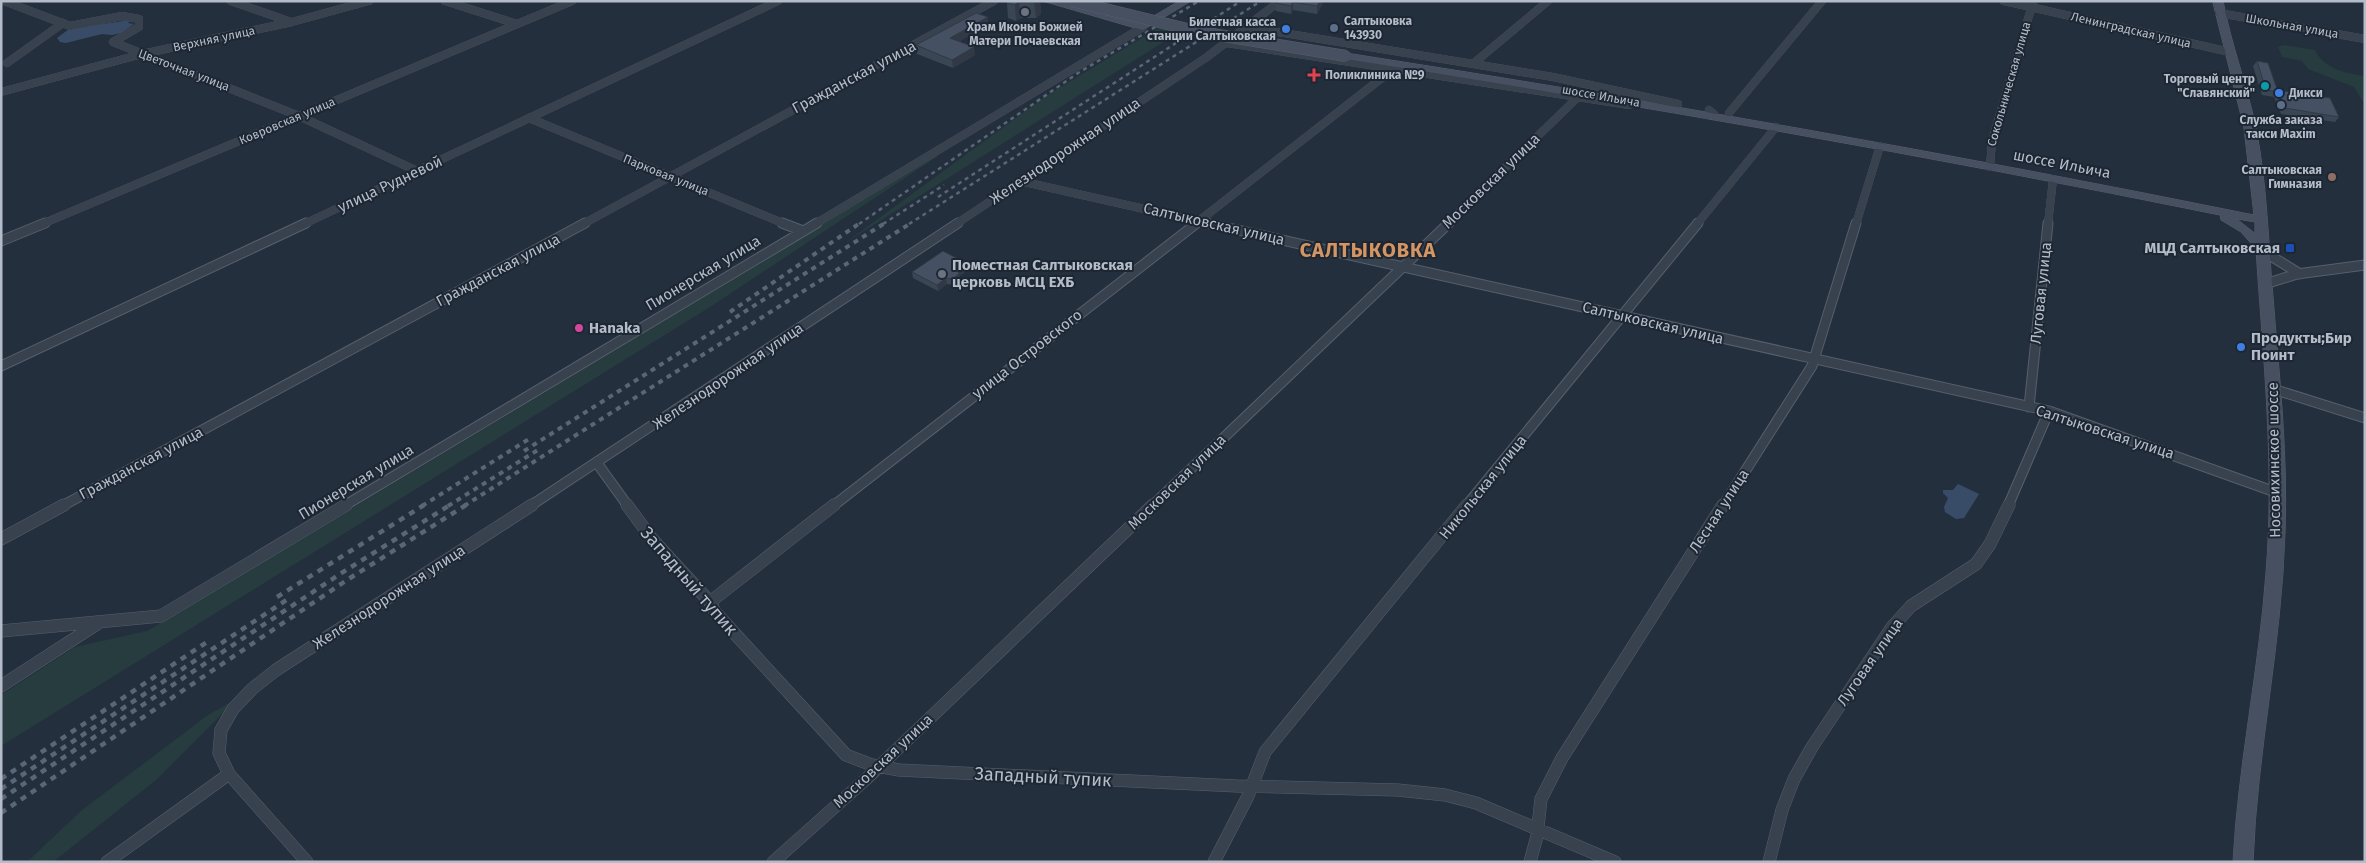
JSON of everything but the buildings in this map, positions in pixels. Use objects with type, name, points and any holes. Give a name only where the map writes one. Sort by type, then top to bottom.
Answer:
[{"type":"main road","points":[[1048,1],[1062,3],[1143,27]]},
{"type":"main road","points":[[1072,1],[1200,32],[1347,54]]},
{"type":"main road","points":[[1096,1],[1174,21],[1347,54]]},
{"type":"main road","name":"Пионерская улица","points":[[1143,27],[1186,1]]},
{"type":"main road","name":"Носовихинское шоссе","points":[[2218,7],[2250,128],[2261,220],[2278,493],[2273,608],[2250,767],[2243,832],[2243,862]]},
{"type":"main road","points":[[1090,12],[1130,15],[1155,20]]},
{"type":"main road","name":"шоссе Ильича","points":[[1347,54],[1538,80],[1678,104],[1776,127],[1856,141]]},
{"type":"main road","name":"шоссе Ильича","points":[[1347,54],[1692,112],[1729,113],[1880,146],[2261,220]]},
{"type":"main road","points":[[2203,208],[2224,216],[2245,229],[2263,249]]},
{"type":"street","name":"Цветочная улица","points":[[4,1],[70,26],[122,16],[139,19],[138,27],[113,42],[299,116],[417,170]]},
{"type":"street","points":[[230,1],[292,22]]},
{"type":"street","name":"Верхняя улица","points":[[1,92],[142,54],[292,22],[369,1]]},
{"type":"street","points":[[445,1],[517,24]]},
{"type":"street","name":"Ковровская улица","points":[[1,241],[572,1]]},
{"type":"street","name":"улица Рудневой","points":[[1,366],[778,1]]},
{"type":"street","name":"Гражданская улица","points":[[1,539],[994,1]]},
{"type":"street","name":"Железнодорожная улица","points":[[308,862],[229,774],[219,754],[221,730],[233,709],[252,689],[276,670],[596,463],[1227,43],[1280,1]]},
{"type":"street","points":[[1474,64],[1548,1]]},
{"type":"street","points":[[1729,113],[1822,1]]},
{"type":"street","name":"Ленинградская улица","points":[[2004,1],[2033,4],[2230,52]]},
{"type":"street","name":"Сокольническая улица","points":[[1990,167],[1992,141],[2033,4]]},
{"type":"street","name":"Школьная улица","points":[[2218,7],[2365,39]]},
{"type":"street","points":[[7,63],[63,23]]},
{"type":"street","name":"Пионерская улица","points":[[1,632],[99,624],[161,616],[1143,27]]},
{"type":"street","points":[[1247,27],[1596,85],[1678,104]]},
{"type":"street","points":[[1273,50],[1262,45],[1261,40],[1271,34],[1283,33]]},
{"type":"street","points":[[1227,43],[1577,98],[1692,112]]},
{"type":"street","name":"улица Островского","points":[[710,602],[1392,70]]},
{"type":"street","name":"Московская улица","points":[[772,862],[877,767],[1577,98]]},
{"type":"street","name":"Парковая улица","points":[[528,118],[803,231]]},
{"type":"street","name":"Никольская улица","points":[[1214,862],[1251,786],[1265,752],[1776,127]]},
{"type":"street","name":"Лесная улица","points":[[1530,862],[1538,829],[1541,799],[1562,758],[1814,359],[1880,146]]},
{"type":"street","name":"Луговая улица","points":[[2029,407],[2053,179]]},
{"type":"street","name":"Салтыковская улица","points":[[1020,181],[2049,411],[2278,493]]},
{"type":"street","points":[[2263,249],[2300,274]]},
{"type":"street","points":[[2265,284],[2300,274],[2365,265]]},
{"type":"street","points":[[2273,389],[2365,418]]},
{"type":"street","name":"Луговая улица","points":[[1769,862],[1782,810],[1794,778],[1812,747],[1892,627],[1910,606],[1976,564],[1990,544],[2009,505],[2049,411]]},
{"type":"street","name":"Западный тупик","points":[[596,463],[652,538],[710,602],[714,612],[846,755],[877,767],[909,771],[1251,786],[1398,790],[1444,795],[1476,803],[1615,862]]},
{"type":"street","points":[[1,686],[99,624]]},
{"type":"street","points":[[107,862],[229,774]]},
{"type":"green space","points":[[1158,28],[1181,31],[845,243],[1046,96]]},
{"type":"green space","points":[[2284,45],[2315,50],[2324,62],[2330,66],[2365,76],[2365,105],[2354,87],[2308,69],[2302,61],[2282,57],[2278,47]]},
{"type":"green space","points":[[935,154],[938,156],[710,307],[1,746],[1,695],[75,647],[147,631],[551,389]]},
{"type":"green space","points":[[238,698],[156,780],[53,862],[27,862],[82,810],[208,715]]},
{"type":"water","points":[[130,20],[128,23],[134,24],[121,33],[112,35],[102,34],[66,43],[60,42],[57,38],[69,29]]},
{"type":"water","points":[[1958,484],[1979,494],[1964,518],[1956,519],[1945,512],[1944,507],[1948,498],[1943,493],[1943,490],[1953,490]]},
{"type":"railway","points":[[859,224],[1078,73],[1199,1]]},
{"type":"railway","points":[[938,197],[1241,1]]},
{"type":"railway","points":[[909,224],[1261,1]]},
{"type":"railway","points":[[883,224],[944,185]]},
{"type":"railway","points":[[730,312],[860,223]]},
{"type":"railway","points":[[524,451],[885,223]]},
{"type":"railway","points":[[464,506],[911,223]]},
{"type":"railway","points":[[422,506],[529,439]]},
{"type":"railway","points":[[448,506],[541,448]]},
{"type":"railway","points":[[277,597],[424,505]]},
{"type":"railway","points":[[1,799],[340,574],[450,505]]},
{"type":"railway","points":[[1,813],[347,580],[466,505]]},
{"type":"railway","points":[[1,789],[291,597]]},
{"type":"railway","points":[[1,779],[210,640]]},
{"type":"place","name":"Храм Иконы Божией Матери Почаевская","points":[[1025,12]]},
{"type":"place","name":"Салтыковка 143930","points":[[1334,28]]},
{"type":"place","name":"Билетная касса станции Салтыковская","points":[[1286,29]]},
{"type":"place","name":"Поликлиника №9","points":[[1314,75]]},
{"type":"place","name":"Торговый центр \"Славянский\"","points":[[2265,86]]},
{"type":"place","name":"Дикси","points":[[2279,93]]},
{"type":"place","name":"Служба заказа такси Maxim","points":[[2281,105]]},
{"type":"place","name":"Салтыковская Гимназия","points":[[2332,177]]},
{"type":"place","name":"МЦД Салтыковская","points":[[2290,248]]},
{"type":"place","name":"Поместная Салтыковская церковь МСЦ ЕХБ","points":[[942,274]]},
{"type":"place","name":"Hanaka","points":[[579,328]]},
{"type":"place","name":"Продукты;Бир Поинт","points":[[2241,347]]},
{"type":"district","name":"САЛТЫКОВКА","points":[[1368,250]]}]
